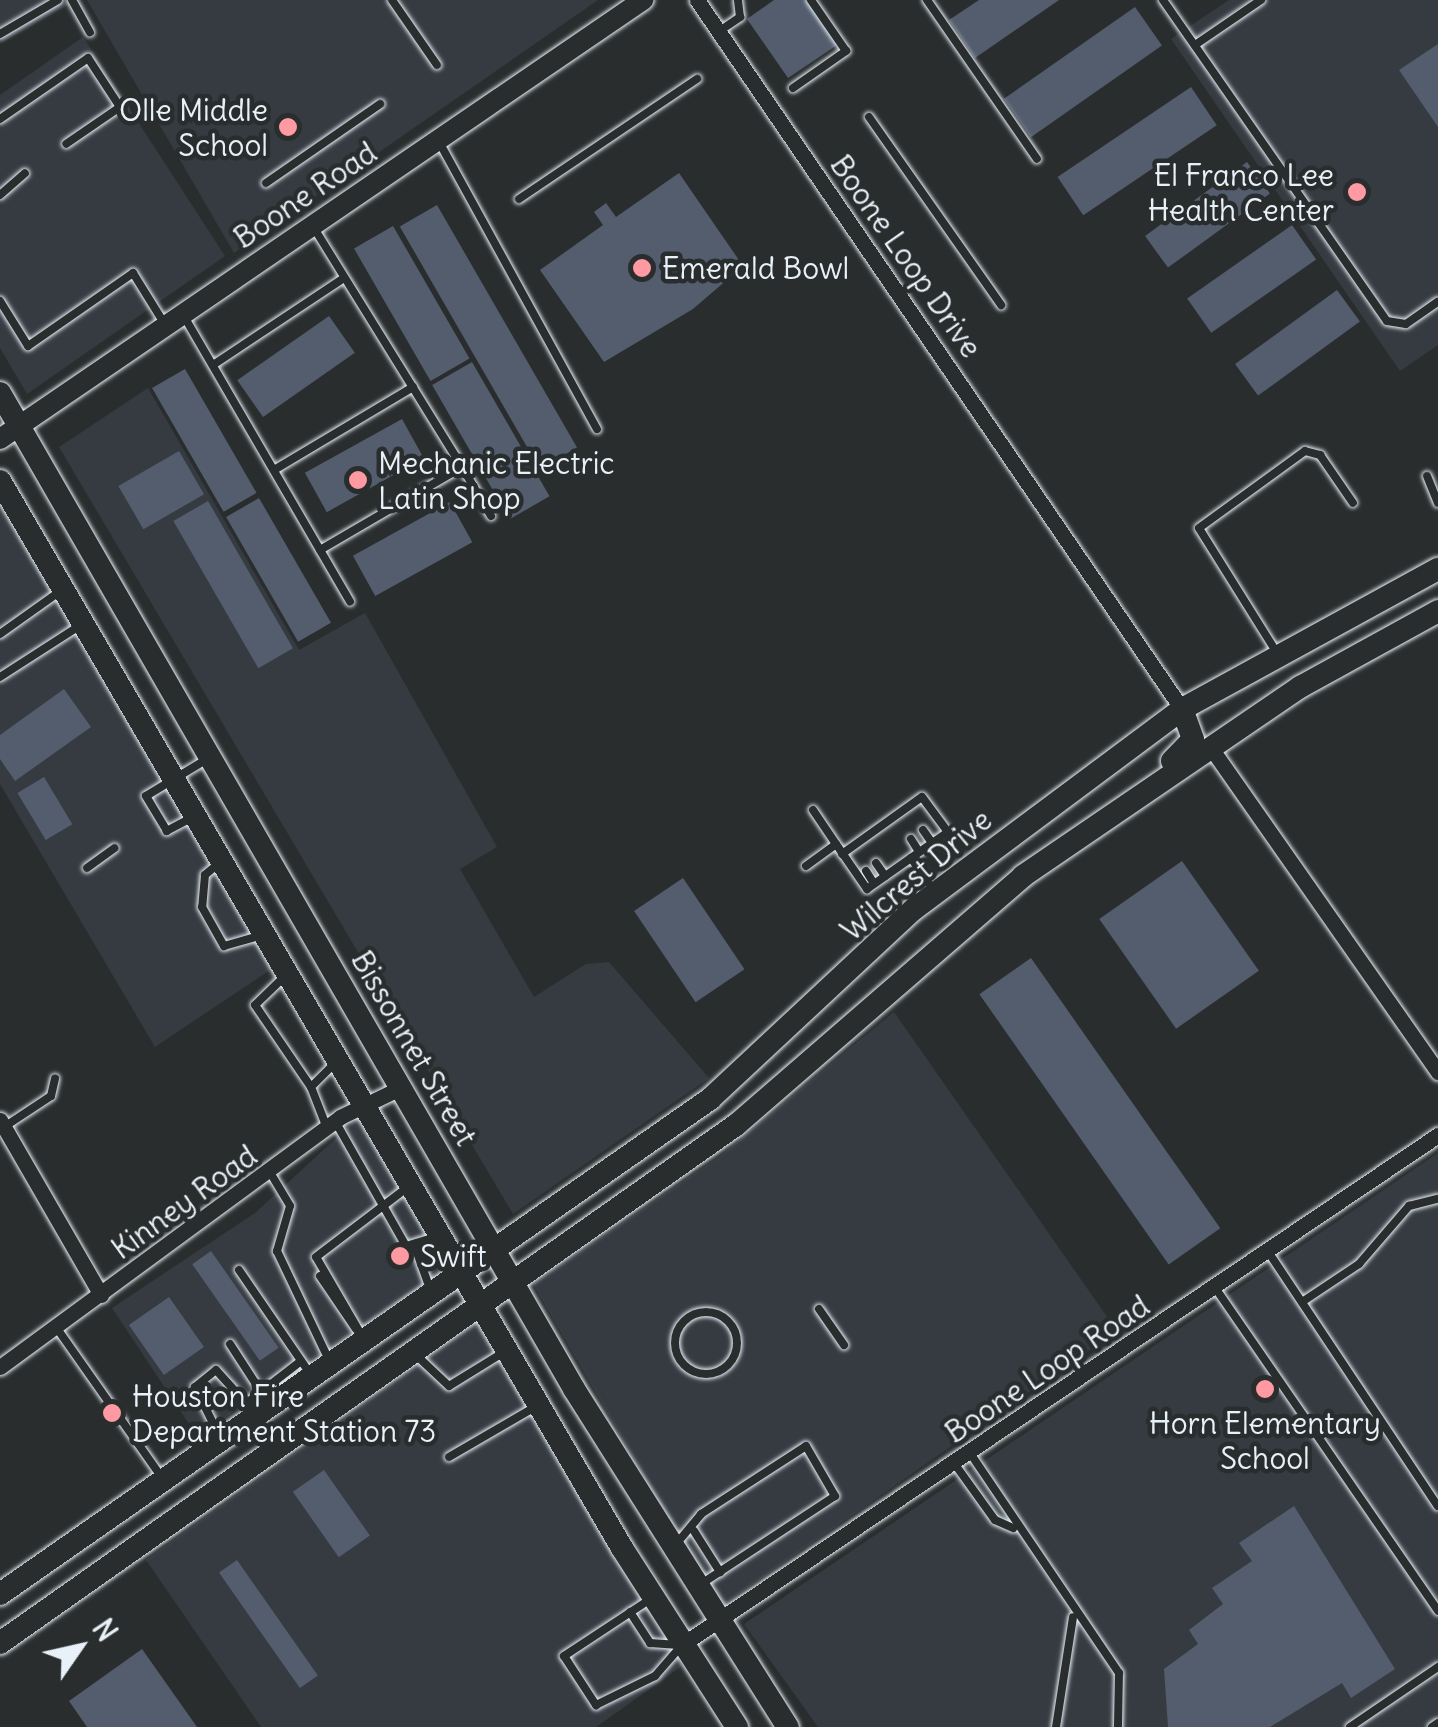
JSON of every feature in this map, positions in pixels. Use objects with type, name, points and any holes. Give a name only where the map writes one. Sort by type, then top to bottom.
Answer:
[{"type":"main road","name":"Bissonnet Street","points":[[0,393],[10,432],[211,757],[693,1589],[788,1727]]},
{"type":"main road","points":[[0,481],[652,1597],[737,1727]]},
{"type":"main road","name":"Wilcrest Drive","points":[[0,1594],[220,1437],[258,1402],[431,1291],[710,1098],[936,892],[1182,708],[1277,652],[1438,569]]},
{"type":"main road","points":[[0,1643],[511,1279],[736,1125],[867,1006],[1023,876],[1117,808],[1438,610]]},
{"type":"main road","points":[[1117,808],[1187,750],[1193,730],[1182,708]]},
{"type":"main road","points":[[1002,840],[1023,876]]},
{"type":"main road","points":[[269,942],[311,930]]},
{"type":"main road","points":[[858,963],[867,1006]]},
{"type":"main road","points":[[710,1098],[736,1125]]},
{"type":"main road","points":[[162,1478],[190,1508]]},
{"type":"street","name":"Boone Road","points":[[10,432],[644,0]]},
{"type":"street","name":"Boone Loop Drive","points":[[696,0],[1182,708]]},
{"type":"street","points":[[1210,748],[1438,1072]]},
{"type":"street","name":"Kinney Road","points":[[0,1367],[271,1174],[331,1124],[402,1086]]},
{"type":"street","points":[[2,1124],[101,1295]]},
{"type":"street","name":"Boone Loop Road","points":[[683,1644],[718,1627],[1438,1135]]},
{"type":"lane","points":[[0,34],[58,0]]},
{"type":"lane","points":[[72,0],[90,32]]},
{"type":"lane","points":[[392,0],[437,65]]},
{"type":"lane","points":[[718,32],[740,17],[738,0]]},
{"type":"lane","points":[[793,88],[846,51],[811,0]]},
{"type":"lane","points":[[927,0],[1037,160]]},
{"type":"lane","points":[[1164,0],[1388,321],[1406,324],[1438,302]]},
{"type":"lane","points":[[1195,45],[1261,0]]},
{"type":"lane","points":[[0,119],[88,58],[120,107],[66,144]]},
{"type":"lane","points":[[520,199],[697,79]]},
{"type":"lane","points":[[266,183],[380,104]]},
{"type":"lane","points":[[869,117],[1001,305]]},
{"type":"lane","points":[[438,140],[597,428]]},
{"type":"lane","points":[[0,195],[25,172]]},
{"type":"lane","points":[[312,226],[490,516]]},
{"type":"lane","points":[[0,301],[28,346],[133,272],[213,366],[350,602]]},
{"type":"lane","points":[[213,366],[344,278]]},
{"type":"lane","points":[[274,470],[412,387]]},
{"type":"lane","points":[[1277,652],[1199,528],[1305,450],[1320,455],[1354,503]]},
{"type":"lane","points":[[320,550],[462,466]]},
{"type":"lane","points":[[1427,476],[1438,503]]},
{"type":"lane","points":[[0,634],[63,590]]},
{"type":"lane","points":[[0,677],[83,623]]},
{"type":"lane","points":[[195,816],[167,831],[146,796],[211,757]]},
{"type":"lane","points":[[813,810],[836,844],[849,853],[866,890],[948,832],[922,797],[911,812],[849,853]]},
{"type":"lane","points":[[147,825],[158,817]]},
{"type":"lane","points":[[923,830],[932,843]]},
{"type":"lane","points":[[911,839],[915,855],[936,892]]},
{"type":"lane","points":[[806,866],[836,844]]},
{"type":"lane","points":[[87,868],[115,848]]},
{"type":"lane","points":[[894,852],[902,864]]},
{"type":"lane","points":[[222,861],[205,875],[202,907],[224,946],[269,942]]},
{"type":"lane","points":[[876,863],[885,876]]},
{"type":"lane","points":[[866,871],[874,884]]},
{"type":"lane","points":[[288,974],[255,1004],[311,1087],[382,1206],[415,1246],[431,1291]]},
{"type":"lane","points":[[311,1087],[338,1061]]},
{"type":"lane","points":[[2,1124],[52,1096],[55,1078]]},
{"type":"lane","points":[[271,1174],[290,1206],[277,1251],[314,1366]]},
{"type":"lane","points":[[360,1334],[320,1276],[316,1258],[412,1184]]},
{"type":"lane","points":[[1302,1302],[1359,1264],[1409,1206],[1438,1199]]},
{"type":"lane","points":[[415,1246],[441,1234]]},
{"type":"lane","points":[[1269,1252],[1438,1506]]},
{"type":"lane","points":[[239,1270],[314,1366]]},
{"type":"lane","points":[[1216,1289],[1438,1611]]},
{"type":"lane","points":[[819,1309],[844,1345]]},
{"type":"lane","points":[[708,1312],[732,1326],[737,1346],[729,1364],[701,1374],[675,1344],[681,1324],[708,1312]]},
{"type":"lane","points":[[56,1327],[162,1478]]},
{"type":"lane","points":[[230,1344],[258,1402]]},
{"type":"lane","points":[[413,1349],[448,1386],[508,1350]]},
{"type":"lane","points":[[220,1437],[197,1384],[222,1370],[258,1402]]},
{"type":"lane","points":[[450,1456],[540,1405]]},
{"type":"lane","points":[[669,1548],[694,1531],[701,1514],[806,1446],[834,1496],[693,1589]]},
{"type":"lane","points":[[970,1453],[1013,1528],[1074,1617],[1119,1673],[1118,1727]]},
{"type":"lane","points":[[954,1463],[994,1520],[1013,1528]]},
{"type":"lane","points":[[694,1531],[720,1572]]},
{"type":"lane","points":[[652,1597],[564,1656],[596,1705],[656,1676],[683,1644]]},
{"type":"lane","points":[[630,1612],[656,1647],[683,1644]]},
{"type":"lane","points":[[1056,1727],[1074,1617]]},
{"type":"lane","points":[[1350,1727],[1438,1666]]},
{"type":"shaded area","points":[[0,0],[77,0],[0,44]]},
{"type":"shaded area","name":"Olle Middle School","points":[[87,0],[598,0],[234,253]]},
{"type":"shaded area","name":"El Franco Lee Health Center","points":[[1229,0],[1438,0],[1438,345],[1400,371],[1171,39]]},
{"type":"shaded area","points":[[83,37],[225,256],[27,394],[0,348],[0,95]]},
{"type":"shaded area","points":[[148,388],[299,650],[365,613],[497,847],[460,869],[534,997],[586,964],[609,962],[709,1078],[513,1214],[59,447]]},
{"type":"shaded area","points":[[0,499],[276,966],[155,1047],[0,784]]},
{"type":"shaded area","points":[[894,1012],[1117,1331],[720,1607],[533,1284],[719,1157]]},
{"type":"shaded area","points":[[359,1117],[449,1267],[197,1436],[112,1308],[255,1213]]},
{"type":"shaded area","name":"Horn Elementary School","points":[[1438,1153],[1438,1727],[818,1727],[744,1624]]},
{"type":"shaded area","points":[[477,1323],[682,1666],[596,1727],[261,1727],[146,1560]]},
{"type":"building","points":[[774,0],[806,0],[837,45],[788,78],[747,19]]},
{"type":"building","points":[[979,0],[1059,0],[975,58],[949,20]]},
{"type":"building","points":[[1135,7],[1162,46],[1031,137],[1004,99]]},
{"type":"building","points":[[1438,44],[1438,127],[1399,70]]},
{"type":"building","points":[[1191,87],[1217,125],[1083,215],[1058,177]]},
{"type":"building","points":[[1247,162],[1270,194],[1168,268],[1145,236]]},
{"type":"building","name":"Emerald Bowl","points":[[679,173],[743,266],[693,309],[604,362],[540,270],[603,225],[594,212],[606,203],[616,217]]},
{"type":"building","points":[[437,205],[577,447],[540,469],[400,226]]},
{"type":"building","points":[[1292,225],[1316,259],[1211,333],[1187,298]]},
{"type":"building","points":[[393,226],[470,359],[431,381],[354,248]]},
{"type":"building","points":[[1337,290],[1360,322],[1258,396],[1235,364]]},
{"type":"building","points":[[329,316],[355,353],[263,417],[237,380]]},
{"type":"building","points":[[472,362],[550,496],[510,519],[432,385]]},
{"type":"building","points":[[185,369],[256,493],[224,512],[152,388]]},
{"type":"building","points":[[402,419],[424,458],[327,512],[305,473]]},
{"type":"building","points":[[179,451],[204,494],[143,529],[118,486]]},
{"type":"building","points":[[259,498],[331,623],[298,642],[226,517]]},
{"type":"building","points":[[208,501],[293,648],[258,668],[173,521]]},
{"type":"building","points":[[450,502],[472,542],[375,596],[353,556]]},
{"type":"building","points":[[64,689],[91,727],[15,781],[0,759],[0,735]]},
{"type":"building","points":[[44,777],[72,824],[46,840],[17,793]]},
{"type":"building","points":[[1182,861],[1259,971],[1176,1029],[1099,919]]},
{"type":"building","points":[[683,878],[745,969],[696,1002],[634,911]]},
{"type":"building","points":[[1031,958],[1220,1228],[1169,1264],[979,994]]},
{"type":"building","points":[[211,1251],[279,1348],[260,1361],[192,1264]]},
{"type":"building","points":[[169,1297],[204,1347],[164,1375],[129,1325]]},
{"type":"building","points":[[324,1470],[370,1536],[339,1557],[293,1492]]},
{"type":"building","points":[[1294,1506],[1395,1669],[1351,1698],[1342,1683],[1270,1727],[1168,1727],[1164,1669],[1198,1644],[1189,1630],[1223,1604],[1212,1588],[1252,1561],[1239,1543]]},
{"type":"building","points":[[237,1560],[318,1676],[300,1688],[219,1573]]},
{"type":"building","points":[[142,1649],[197,1727],[87,1727],[69,1701]]},
{"type":"place","name":"Olle Middle School","points":[[288,127]]},
{"type":"place","name":"El Franco Lee Health Center","points":[[1357,192]]},
{"type":"place","name":"Emerald Bowl","points":[[642,268]]},
{"type":"place","name":"Mechanic Electric Latin Shop","points":[[358,480]]},
{"type":"place","name":"Swift","points":[[400,1256]]},
{"type":"place","name":"Horn Elementary School","points":[[1265,1389]]},
{"type":"place","name":"Houston Fire Department Station 73","points":[[112,1413]]}]
